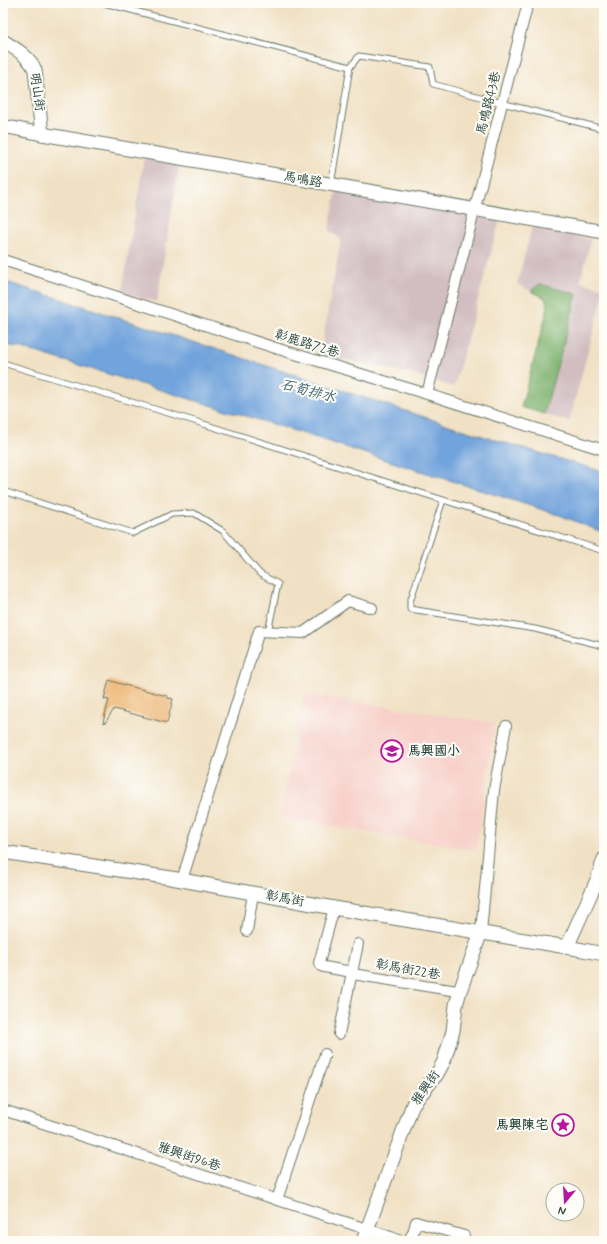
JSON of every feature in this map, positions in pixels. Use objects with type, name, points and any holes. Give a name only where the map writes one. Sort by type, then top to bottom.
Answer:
[{"type":"street","name":"馬鳴路43巷","points":[[427,394],[528,3]]},
{"type":"street","name":"明山街","points":[[3,41],[19,51],[32,63],[35,70],[42,134]]},
{"type":"street","name":"馬鳴路","points":[[3,126],[604,232]]},
{"type":"street","name":"彰鹿路72巷","points":[[3,260],[285,351],[604,450]]},
{"type":"street","points":[[182,880],[259,631],[303,634],[348,601],[372,608]]},
{"type":"street","points":[[481,932],[494,790],[506,726]]},
{"type":"street","name":"彰馬街","points":[[3,852],[182,880],[334,908],[604,954]]},
{"type":"street","points":[[567,947],[597,880],[604,859]]},
{"type":"street","points":[[247,931],[253,893]]},
{"type":"street","name":"彰馬街22巷","points":[[334,908],[319,963],[321,966],[432,988],[460,991]]},
{"type":"street","name":"雅興街","points":[[365,1235],[413,1104],[437,1074],[444,1061],[453,1031],[456,1005],[460,991],[481,932]]},
{"type":"street","points":[[339,1034],[358,944]]},
{"type":"street","points":[[277,1200],[325,1054]]},
{"type":"street","name":"雅興街96巷","points":[[3,1110],[277,1200],[365,1235],[401,1241]]},
{"type":"street","points":[[408,1241],[413,1233],[416,1222],[464,1236],[463,1241]]},
{"type":"lane","points":[[104,3],[350,67]]},
{"type":"lane","points":[[331,185],[350,67],[359,56],[430,67],[433,84],[502,103],[604,128]]},
{"type":"lane","points":[[3,363],[192,420],[604,551]]},
{"type":"lane","points":[[3,491],[133,533],[172,514],[194,513],[224,531],[260,574],[278,584],[268,632]]},
{"type":"lane","points":[[443,500],[410,602],[410,609],[535,629],[604,646]]},
{"type":"shaded area","points":[[145,152],[180,160],[157,302],[122,293]]},
{"type":"shaded area","points":[[337,188],[500,220],[454,387],[409,373],[320,355],[341,239],[329,230]]},
{"type":"shaded area","points":[[532,227],[591,239],[580,282],[604,288],[569,422],[544,414],[577,294],[539,285],[531,291],[517,284]]},
{"type":"shaded area","name":"馬興國小","points":[[304,694],[495,723],[476,850],[280,818]]},
{"type":"green space","points":[[539,284],[577,294],[544,414],[521,407],[548,307],[545,298],[531,291]]},
{"type":"water","name":"石筍排水","points":[[3,281],[486,437],[604,472],[604,533],[562,516],[279,426],[19,347],[3,345]]},
{"type":"building","points":[[109,680],[173,699],[167,723],[114,709],[105,723],[103,722],[109,700],[104,699]]},
{"type":"place","name":"馬興國小","points":[[392,751]]},
{"type":"place","name":"馬興陳宅","points":[[563,1125]]}]
